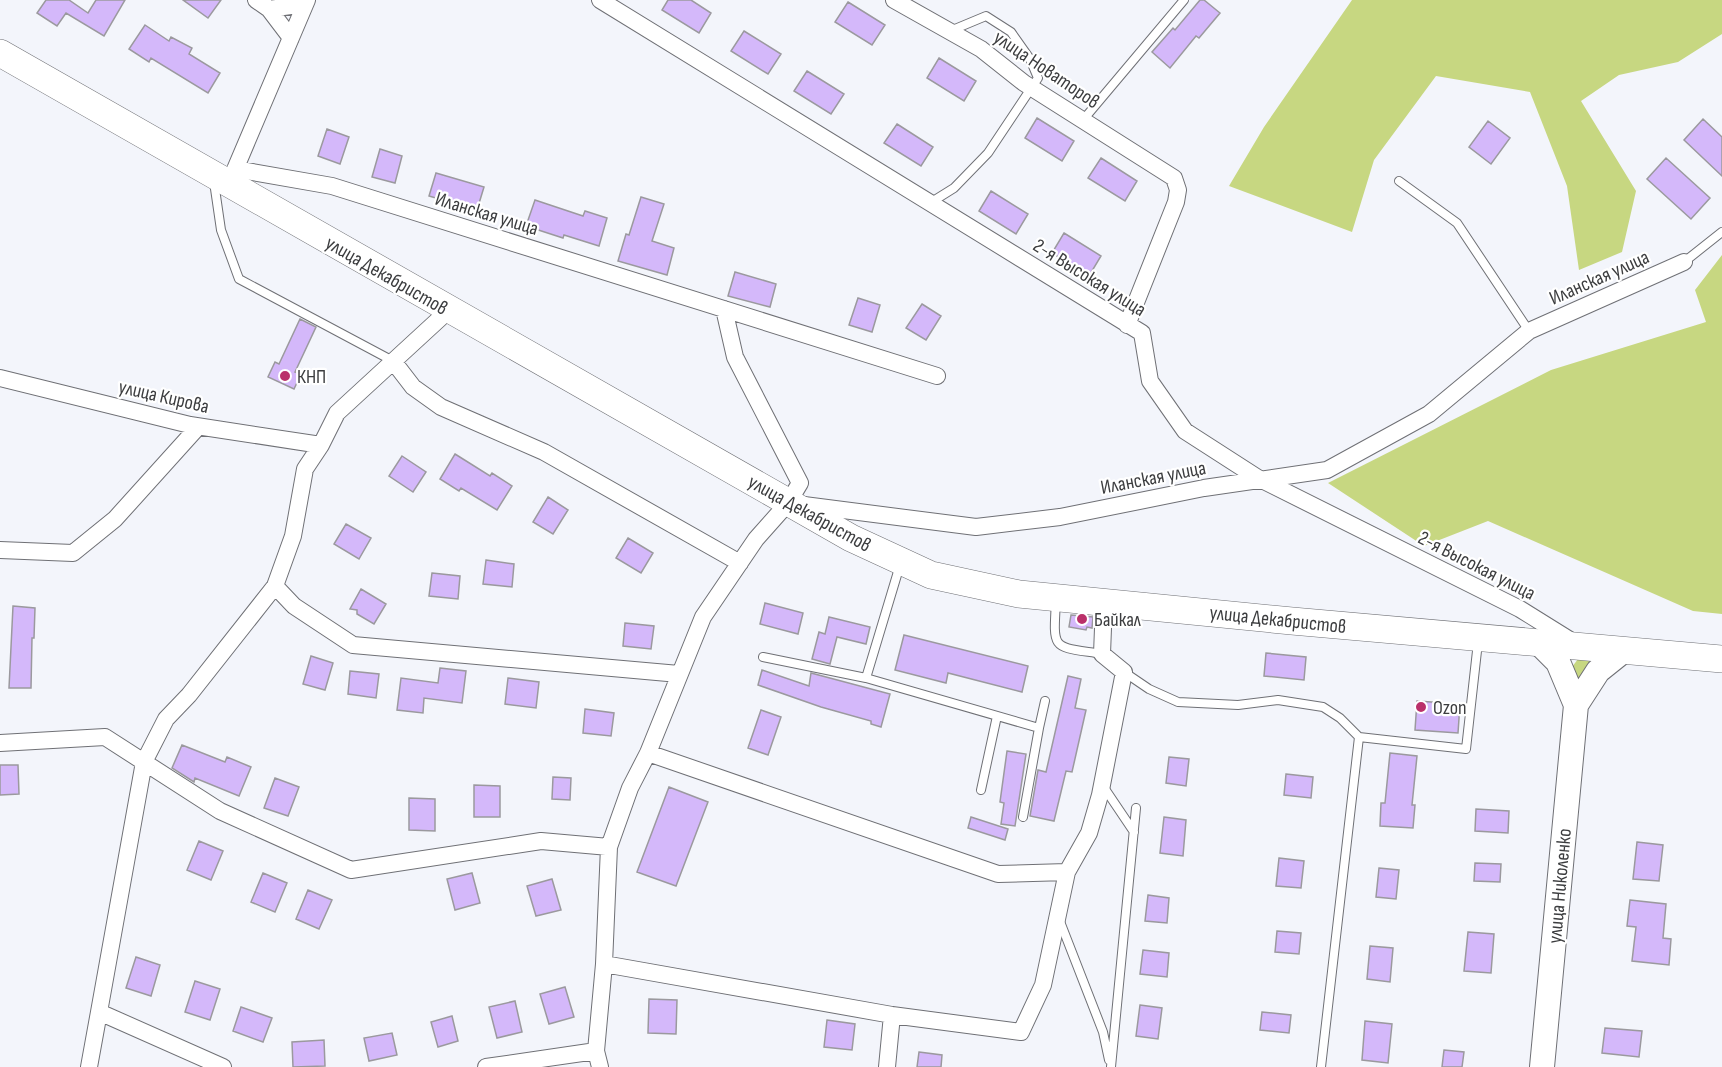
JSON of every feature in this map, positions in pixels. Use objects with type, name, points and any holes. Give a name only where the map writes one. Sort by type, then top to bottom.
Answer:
[{"type":"main road","name":"улица Декабристов","points":[[0,53],[226,176],[449,310],[851,538],[931,575],[1019,594],[1582,648],[1722,659]]},
{"type":"street","name":"2-я Высокая улица","points":[[600,0],[1142,333],[1150,381],[1185,431],[1258,478],[1520,609],[1582,648]]},
{"type":"street","name":"улица Новаторов","points":[[894,0],[981,49],[1031,87],[1174,178],[1178,190],[1176,202],[1127,325]]},
{"type":"street","points":[[226,176],[306,2],[263,4]]},
{"type":"street","points":[[263,4],[291,38]]},
{"type":"street","name":"Иланская улица","points":[[226,176],[332,186],[937,376]]},
{"type":"street","name":"Иланская улица","points":[[788,502],[976,527],[1060,517],[1258,478],[1327,470],[1429,414],[1529,331],[1684,262]]},
{"type":"street","points":[[486,1067],[598,1059],[609,847],[630,788],[648,753],[704,616],[756,539],[788,502],[800,483],[735,357],[724,309]]},
{"type":"street","points":[[89,1067],[144,762],[165,719],[189,695],[275,586],[293,536],[305,469],[321,445],[337,413],[449,310]]},
{"type":"street","points":[[393,361],[413,387],[441,407],[544,452],[740,563]]},
{"type":"street","name":"улица Кирова","points":[[0,378],[198,426],[321,445]]},
{"type":"street","points":[[0,550],[73,553],[115,519],[198,426]]},
{"type":"street","points":[[275,586],[294,606],[352,645],[679,674]]},
{"type":"street","points":[[604,964],[892,1015],[1021,1032],[1043,985],[1067,872],[1089,833],[1102,786],[1124,672],[1102,654],[1104,602]]},
{"type":"street","points":[[1540,644],[1558,662],[1576,705]]},
{"type":"street","points":[[1576,705],[1598,671],[1623,651]]},
{"type":"street","name":"улица Николенко","points":[[1542,1067],[1576,705]]},
{"type":"street","points":[[0,743],[105,737],[220,811],[351,870],[541,841],[609,847]]},
{"type":"street","points":[[648,753],[998,874],[1067,872]]},
{"type":"street","points":[[99,1012],[224,1067]]},
{"type":"street","points":[[887,1067],[892,1015]]},
{"type":"lane","points":[[1083,120],[1184,0]]},
{"type":"lane","points":[[930,203],[954,188],[988,153],[1038,78],[1030,59],[1011,32],[986,16],[949,31]]},
{"type":"lane","points":[[226,176],[221,230],[238,279],[393,361]]},
{"type":"lane","points":[[1399,181],[1456,223],[1529,331]]},
{"type":"lane","points":[[1684,262],[1722,232]]},
{"type":"lane","points":[[866,678],[902,561]]},
{"type":"lane","points":[[1056,597],[1054,638],[1058,644],[1065,648],[1102,654]]},
{"type":"lane","points":[[1124,672],[1149,689],[1178,702],[1238,705],[1278,700],[1323,706],[1340,718],[1359,737],[1466,749],[1479,638]]},
{"type":"lane","points":[[763,657],[866,678],[1040,728]]},
{"type":"lane","points":[[1023,817],[1045,701]]},
{"type":"lane","points":[[981,790],[997,716]]},
{"type":"lane","points":[[1321,1067],[1359,737]]},
{"type":"lane","points":[[1102,786],[1134,832]]},
{"type":"lane","points":[[1110,1067],[1136,808]]},
{"type":"lane","points":[[1058,916],[1103,1032],[1110,1067]]},
{"type":"green space","points":[[1352,0],[1722,0],[1722,34],[1678,62],[1619,75],[1581,101],[1636,191],[1622,252],[1579,270],[1567,186],[1530,92],[1436,76],[1374,160],[1352,232],[1229,186],[1264,127]]},
{"type":"green space","points":[[1722,255],[1722,614],[1693,611],[1488,521],[1424,546],[1328,483],[1551,370],[1706,322],[1695,290]]},
{"type":"green space","points":[[1578,659],[1588,660],[1590,663],[1579,679],[1572,667]]},
{"type":"building","points":[[46,0],[69,0],[88,13],[96,0],[125,0],[104,36],[66,13],[57,26],[37,13]]},
{"type":"building","points":[[183,0],[221,0],[208,18]]},
{"type":"building","points":[[668,0],[691,0],[711,13],[699,33],[662,10]]},
{"type":"building","points":[[1200,0],[1204,0],[1220,13],[1199,38],[1196,36],[1170,68],[1152,52],[1173,28],[1175,30]]},
{"type":"building","points":[[848,2],[885,25],[872,45],[835,22]]},
{"type":"building","points":[[145,25],[169,41],[171,37],[192,48],[189,54],[220,73],[208,93],[151,58],[149,62],[129,49]]},
{"type":"building","points":[[744,31],[781,54],[768,74],[731,51]]},
{"type":"building","points":[[939,58],[976,81],[964,101],[927,78]]},
{"type":"building","points":[[807,71],[844,94],[831,114],[794,91]]},
{"type":"building","points":[[1037,118],[1074,141],[1062,161],[1025,138]]},
{"type":"building","points":[[1703,119],[1722,137],[1722,176],[1684,140]]},
{"type":"building","points":[[1488,121],[1510,138],[1491,164],[1469,147]]},
{"type":"building","points":[[897,124],[933,147],[921,166],[884,143]]},
{"type":"building","points":[[327,129],[349,137],[340,164],[318,156]]},
{"type":"building","points":[[380,149],[402,156],[395,183],[372,177]]},
{"type":"building","points":[[1101,158],[1137,181],[1125,201],[1088,178]]},
{"type":"building","points":[[1666,158],[1710,198],[1691,219],[1647,179]]},
{"type":"building","points":[[436,173],[484,187],[477,210],[429,196]]},
{"type":"building","points":[[991,191],[1028,214],[1016,234],[979,211]]},
{"type":"building","points":[[641,197],[664,204],[652,241],[674,248],[667,275],[618,261]]},
{"type":"building","points":[[535,200],[583,216],[585,211],[607,218],[599,246],[526,226]]},
{"type":"building","points":[[1064,233],[1101,256],[1089,276],[1052,253]]},
{"type":"building","points":[[735,272],[776,284],[770,307],[728,296]]},
{"type":"building","points":[[858,298],[880,305],[872,332],[849,325]]},
{"type":"building","points":[[922,304],[941,316],[926,340],[906,328]]},
{"type":"building","points":[[300,319],[316,327],[295,372],[301,374],[294,389],[268,377],[275,362],[279,364]]},
{"type":"building","points":[[455,454],[490,476],[492,473],[512,486],[497,510],[461,488],[459,491],[440,479]]},
{"type":"building","points":[[402,456],[426,472],[413,492],[389,476]]},
{"type":"building","points":[[548,497],[568,510],[553,534],[533,522]]},
{"type":"building","points":[[346,524],[371,538],[359,559],[334,544]]},
{"type":"building","points":[[628,538],[653,553],[641,573],[616,558]]},
{"type":"building","points":[[486,560],[514,564],[512,587],[483,584]]},
{"type":"building","points":[[432,573],[460,576],[458,599],[429,596]]},
{"type":"building","points":[[361,589],[386,604],[374,624],[357,614],[357,610],[350,609]]},
{"type":"building","points":[[765,603],[803,613],[798,634],[760,624]]},
{"type":"building","points":[[13,606],[35,608],[31,688],[9,688]]},
{"type":"building","name":"Байкал","points":[[1071,615],[1093,617],[1092,628],[1087,627],[1086,630],[1069,627]]},
{"type":"building","points":[[829,617],[870,627],[866,644],[837,637],[830,664],[812,659],[819,632],[825,634]]},
{"type":"building","points":[[625,623],[654,626],[651,649],[623,646]]},
{"type":"building","points":[[904,635],[1028,666],[1022,692],[948,673],[946,683],[895,670]]},
{"type":"building","points":[[1266,653],[1306,657],[1304,680],[1264,676]]},
{"type":"building","points":[[311,656],[333,663],[325,690],[303,684]]},
{"type":"building","points":[[440,668],[466,671],[462,703],[424,698],[423,713],[397,710],[401,678],[438,683]]},
{"type":"building","points":[[762,670],[809,686],[811,673],[890,694],[881,727],[871,724],[871,721],[821,707],[758,685]]},
{"type":"building","points":[[350,671],[379,674],[376,698],[348,694]]},
{"type":"building","points":[[1068,676],[1081,679],[1075,708],[1086,710],[1072,772],[1066,771],[1054,821],[1030,816],[1038,770],[1046,772]]},
{"type":"building","points":[[508,678],[539,682],[536,708],[505,704]]},
{"type":"building","points":[[1417,701],[1460,704],[1458,733],[1415,730]]},
{"type":"building","points":[[585,709],[614,713],[611,736],[583,733]]},
{"type":"building","points":[[761,710],[781,717],[768,755],[748,748]]},
{"type":"building","points":[[182,745],[225,762],[227,757],[251,767],[239,796],[195,778],[194,782],[172,768]]},
{"type":"building","points":[[1007,751],[1026,754],[1015,826],[1001,824],[1004,803],[1000,802]]},
{"type":"building","points":[[1390,753],[1417,756],[1412,805],[1415,805],[1413,828],[1380,826],[1381,803],[1385,803]]},
{"type":"building","points":[[1169,757],[1189,759],[1186,786],[1166,783]]},
{"type":"building","points":[[0,765],[18,765],[19,794],[0,795]]},
{"type":"building","points":[[1286,774],[1313,777],[1311,798],[1284,795]]},
{"type":"building","points":[[553,777],[571,778],[570,800],[552,799]]},
{"type":"building","points":[[275,778],[299,787],[288,816],[264,808]]},
{"type":"building","points":[[474,785],[500,786],[500,817],[474,817]]},
{"type":"building","points":[[669,787],[708,802],[676,886],[637,872]]},
{"type":"building","points":[[409,798],[435,799],[435,831],[409,830]]},
{"type":"building","points":[[1476,809],[1509,811],[1508,833],[1475,831]]},
{"type":"building","points":[[971,817],[1008,829],[1005,840],[968,828]]},
{"type":"building","points":[[1164,817],[1186,820],[1183,856],[1160,853]]},
{"type":"building","points":[[199,841],[223,851],[211,880],[187,870]]},
{"type":"building","points":[[1637,842],[1663,845],[1659,881],[1633,879]]},
{"type":"building","points":[[1279,858],[1304,861],[1301,888],[1276,886]]},
{"type":"building","points":[[1475,863],[1501,864],[1500,882],[1474,881]]},
{"type":"building","points":[[1379,868],[1399,870],[1396,899],[1376,897]]},
{"type":"building","points":[[263,873],[287,883],[275,912],[251,902]]},
{"type":"building","points":[[472,873],[480,903],[455,910],[447,879]]},
{"type":"building","points":[[552,879],[561,910],[536,916],[527,886]]},
{"type":"building","points":[[308,890],[332,900],[319,929],[296,919]]},
{"type":"building","points":[[1148,895],[1169,898],[1167,923],[1145,921]]},
{"type":"building","points":[[1630,900],[1666,904],[1663,938],[1671,939],[1669,965],[1632,961],[1636,927],[1627,926]]},
{"type":"building","points":[[1277,931],[1301,933],[1299,954],[1275,952]]},
{"type":"building","points":[[1468,932],[1494,934],[1491,973],[1464,971]]},
{"type":"building","points":[[1370,946],[1393,948],[1390,982],[1367,979]]},
{"type":"building","points":[[1143,950],[1169,953],[1167,977],[1140,974]]},
{"type":"building","points":[[136,957],[160,965],[151,996],[126,988]]},
{"type":"building","points":[[195,981],[220,989],[210,1020],[185,1012]]},
{"type":"building","points":[[565,987],[574,1017],[549,1024],[540,994]]},
{"type":"building","points":[[649,999],[677,1000],[676,1034],[648,1033]]},
{"type":"building","points":[[515,1001],[522,1032],[497,1038],[489,1007]]},
{"type":"building","points":[[1140,1005],[1162,1008],[1158,1039],[1136,1036]]},
{"type":"building","points":[[241,1007],[272,1018],[263,1042],[233,1031]]},
{"type":"building","points":[[1262,1012],[1291,1015],[1289,1033],[1260,1030]]},
{"type":"building","points":[[452,1016],[458,1041],[438,1047],[431,1022]]},
{"type":"building","points":[[827,1020],[855,1024],[852,1050],[824,1047]]},
{"type":"building","points":[[1365,1021],[1392,1024],[1388,1063],[1362,1060]]},
{"type":"building","points":[[1605,1028],[1642,1031],[1639,1057],[1602,1053]]},
{"type":"building","points":[[392,1033],[397,1055],[369,1061],[364,1038]]},
{"type":"building","points":[[324,1040],[325,1066],[293,1067],[292,1042]]},
{"type":"building","points":[[1444,1050],[1464,1052],[1462,1067],[1442,1067]]},
{"type":"building","points":[[919,1052],[942,1055],[941,1067],[917,1067]]},
{"type":"place","name":"КНП","points":[[285,376]]},
{"type":"place","name":"Байкал","points":[[1082,619]]},
{"type":"place","name":"Ozon","points":[[1421,707]]}]
